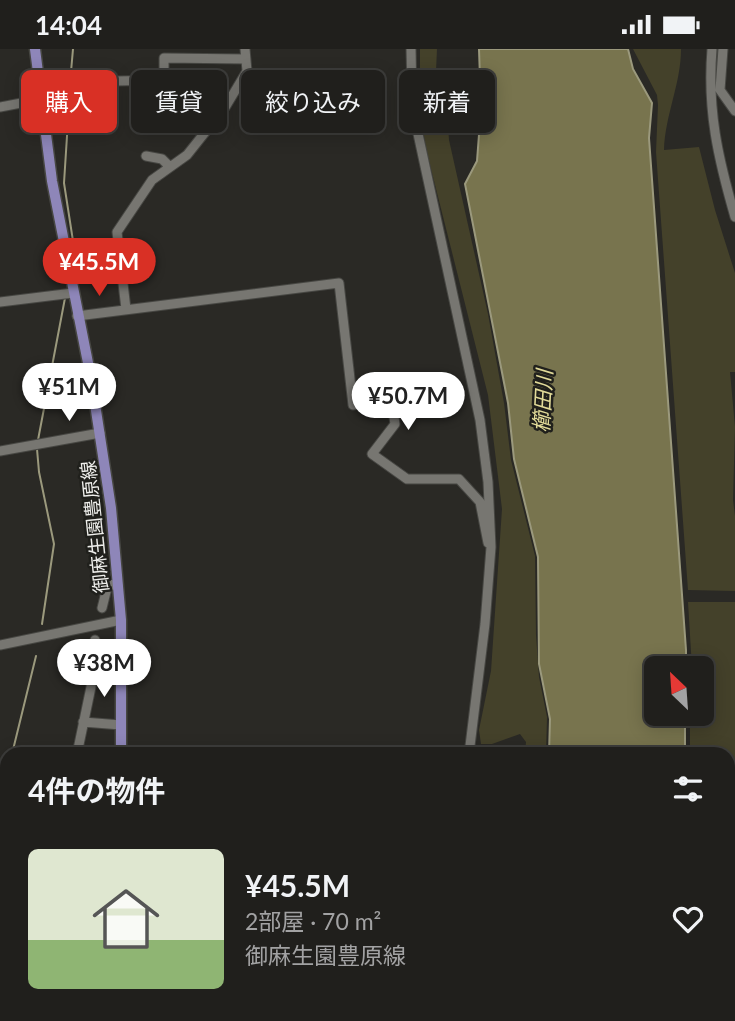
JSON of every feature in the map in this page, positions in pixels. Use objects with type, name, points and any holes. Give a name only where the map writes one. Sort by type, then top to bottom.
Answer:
[{"type":"main road","name":"御麻生園豊原線","points":[[36,49],[38,70]]},
{"type":"main road","name":"御麻生園豊原線","points":[[46,133],[52,181],[100,433],[111,508],[121,620],[121,747]]},
{"type":"street","points":[[411,49],[415,120],[480,420],[488,482],[491,548],[470,747]]},
{"type":"street","points":[[712,49],[712,121],[719,162],[735,216]]},
{"type":"street","points":[[723,49],[720,90],[735,111]]},
{"type":"street","points":[[117,83],[164,80],[164,58],[246,54],[245,74],[226,106],[191,150],[152,180],[117,232],[126,309]]},
{"type":"street","points":[[0,107],[21,101]]},
{"type":"street","points":[[146,156],[162,159],[170,167]]},
{"type":"street","points":[[77,316],[339,283],[353,405],[391,400],[395,424],[372,454],[407,479],[459,479],[480,502],[486,539],[491,548]]},
{"type":"street","points":[[0,302],[73,293]]},
{"type":"street","points":[[0,451],[100,433]]},
{"type":"street","points":[[102,608],[108,585],[118,586]]},
{"type":"street","points":[[0,645],[121,620]]},
{"type":"street","points":[[78,747],[91,687],[95,639]]},
{"type":"street","points":[[83,722],[121,725]]},
{"type":"shaded area","points":[[420,49],[437,49],[436,70],[420,70]]},
{"type":"shaded area","points":[[633,49],[681,49],[664,150],[699,147],[735,273],[735,372],[730,372],[735,427],[735,591],[688,590],[656,152],[657,95]]},
{"type":"shaded area","points":[[424,133],[448,133],[488,314],[511,460],[535,556],[536,635],[539,677],[547,717],[546,747],[526,747],[526,742],[520,734],[492,744],[481,744],[479,730],[491,671],[502,509],[488,395]]},
{"type":"shaded area","points":[[688,602],[735,602],[735,747],[690,747],[690,726],[714,726],[714,656],[691,656]]},
{"type":"water","name":"櫛田川","points":[[479,49],[628,49],[633,69],[652,103],[649,138],[686,650],[686,656],[644,656],[644,726],[685,726],[685,747],[549,747],[550,719],[539,664],[538,557],[514,459],[508,403],[465,184],[477,161],[479,133],[495,133],[495,70],[480,70]]},
{"type":"waterway","points":[[71,70],[73,49]]},
{"type":"waterway","points":[[67,133],[64,183],[73,241],[72,255]]},
{"type":"waterway","points":[[38,440],[65,298]]},
{"type":"waterway","points":[[37,449],[54,544],[42,624]]},
{"type":"waterway","points":[[14,747],[36,656]]}]
